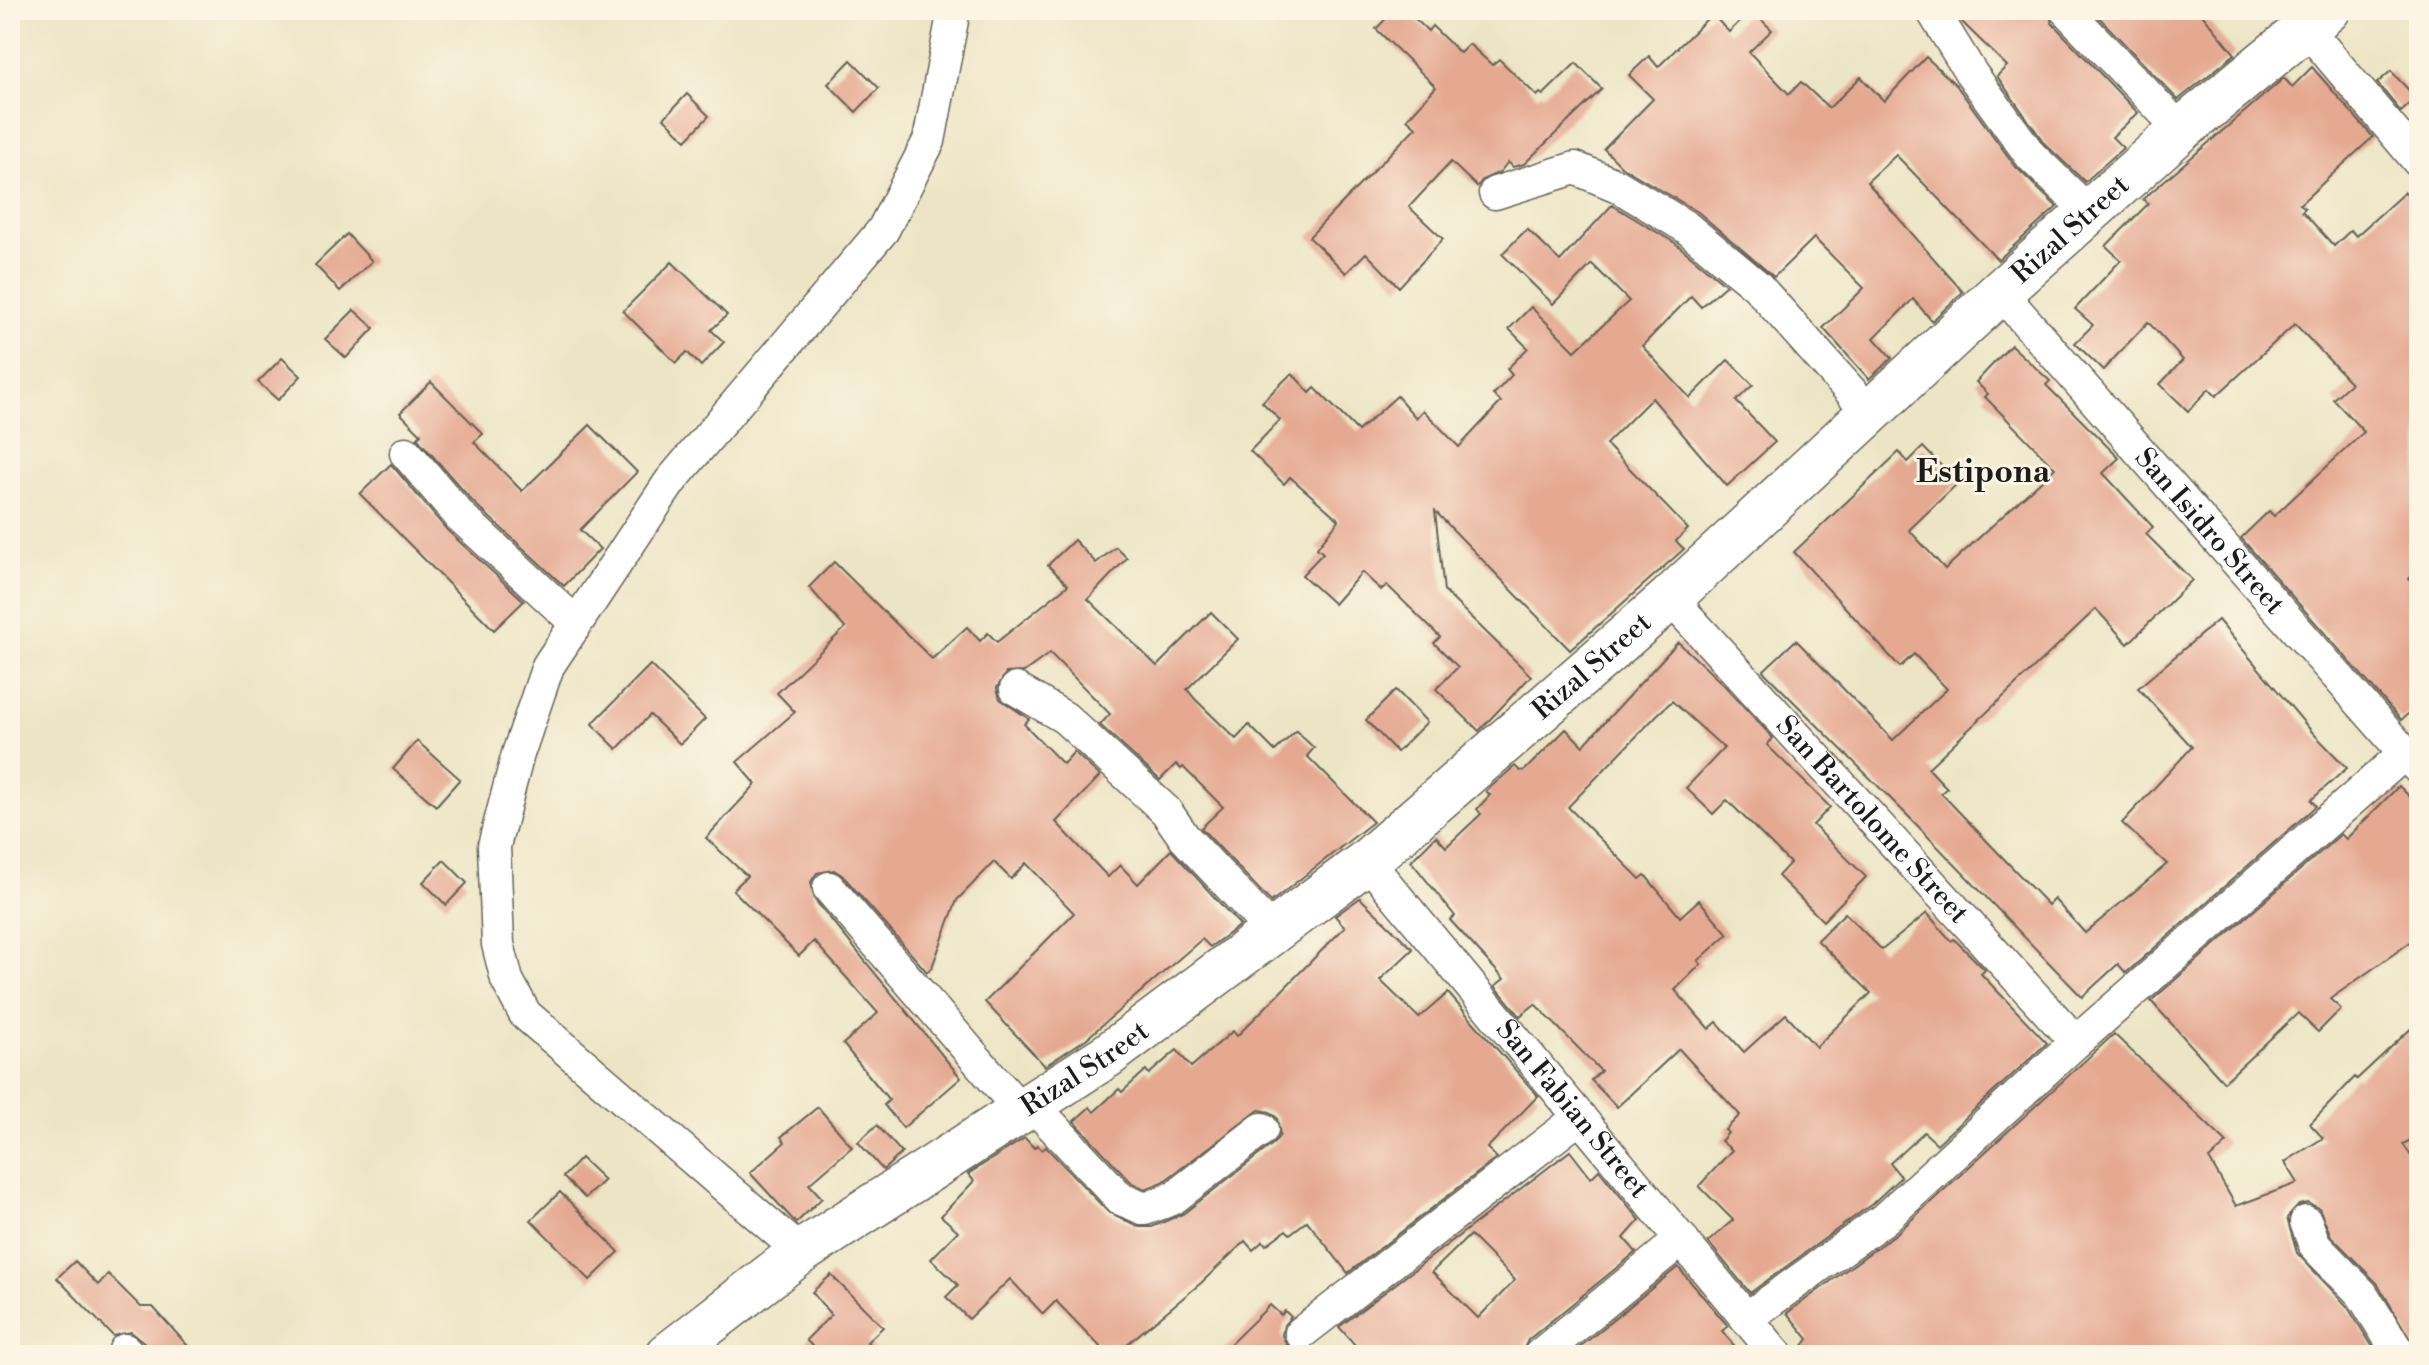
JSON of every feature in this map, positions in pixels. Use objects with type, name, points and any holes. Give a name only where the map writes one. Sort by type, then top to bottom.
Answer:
[{"type":"main road","name":"Rizal Street","points":[[668,1355],[801,1252],[1108,1055],[1367,861],[1670,598],[2000,292],[2181,130],[2317,16]]},
{"type":"street","points":[[801,1252],[525,1014],[507,980],[498,944],[494,846],[518,754],[548,666],[670,482],[883,230],[929,141],[954,10]]},
{"type":"street","points":[[1932,10],[1971,73],[2031,156],[2089,212]]},
{"type":"street","points":[[2066,10],[2181,130]]},
{"type":"street","points":[[2317,16],[2419,162]]},
{"type":"street","points":[[1495,193],[1575,168],[1618,186],[1686,227],[1757,286],[1870,413]]},
{"type":"street","name":"San Isidro Street","points":[[2000,292],[2412,761]]},
{"type":"street","points":[[406,453],[460,516],[576,623]]},
{"type":"street","name":"San Bartolome Street","points":[[1670,598],[2076,1042]]},
{"type":"street","points":[[1016,689],[1065,718],[1166,811],[1184,837],[1273,932]]},
{"type":"street","points":[[1747,1318],[1884,1219],[2076,1042],[2412,761]]},
{"type":"street","name":"San Fabian Street","points":[[1367,861],[1777,1355]]},
{"type":"street","points":[[829,888],[1026,1108],[1121,1199],[1145,1209],[1172,1199],[1262,1129]]},
{"type":"street","points":[[1301,1333],[1580,1117]]},
{"type":"street","points":[[2306,1222],[2315,1246],[2362,1294],[2400,1355]]},
{"type":"street","points":[[1540,1355],[1682,1239]]},
{"type":"building","points":[[1394,10],[1406,10],[1428,31],[1432,26],[1460,53],[1469,44],[1492,65],[1499,59],[1537,96],[1540,93],[1543,95],[1576,63],[1602,89],[1524,164],[1513,167],[1508,162],[1500,172],[1482,180],[1477,187],[1451,162],[1409,207],[1443,239],[1399,287],[1366,253],[1346,273],[1309,237],[1416,127],[1407,119],[1436,87],[1376,29]]},
{"type":"building","points":[[1751,10],[1772,30],[1749,52],[1789,94],[1801,82],[1829,108],[1861,77],[1884,101],[1926,57],[1956,85],[2016,167],[2057,207],[1998,260],[1896,155],[1867,182],[1963,292],[1932,321],[1913,299],[1874,338],[1892,358],[1869,379],[1823,328],[1864,288],[1814,238],[1774,277],[1698,212],[1622,167],[1604,149],[1653,99],[1629,75],[1649,56],[1658,67],[1712,14],[1729,32]]},
{"type":"building","points":[[1954,10],[2048,10],[2052,23],[2138,113],[2112,137],[2123,148],[2085,182],[2045,144],[1997,76],[2007,66]]},
{"type":"building","points":[[2092,10],[2199,10],[2235,54],[2178,100]]},
{"type":"building","points":[[851,60],[879,88],[856,112],[828,84]]},
{"type":"building","points":[[2312,67],[2373,137],[2300,204],[2305,208],[2302,211],[2334,246],[2351,230],[2356,236],[2405,192],[2419,208],[2419,569],[2409,579],[2419,588],[2419,704],[2401,720],[2241,538],[2269,511],[2274,516],[2364,432],[2333,399],[2351,383],[2295,324],[2216,396],[2209,389],[2188,411],[2160,384],[2183,360],[2148,322],[2103,370],[2075,343],[2093,325],[2075,309],[2121,260],[2106,246],[2148,204],[2143,199],[2284,78],[2292,87]]},
{"type":"building","points":[[2391,71],[2416,98],[2401,112],[2377,83]]},
{"type":"building","points":[[687,94],[709,116],[686,140],[664,118]]},
{"type":"building","points":[[1612,205],[1675,243],[1726,285],[1701,307],[1691,296],[1642,346],[1690,398],[1728,360],[1753,385],[1736,401],[1775,442],[1727,486],[1652,398],[1606,444],[1688,529],[1676,541],[1684,549],[1570,650],[1435,511],[1444,591],[1531,676],[1479,731],[1436,689],[1458,667],[1434,643],[1440,637],[1387,585],[1381,590],[1362,572],[1334,604],[1302,575],[1323,553],[1317,548],[1339,520],[1290,477],[1284,484],[1250,451],[1280,420],[1262,402],[1292,373],[1310,393],[1315,388],[1358,431],[1397,396],[1416,418],[1423,410],[1459,447],[1501,402],[1493,395],[1512,375],[1507,369],[1528,348],[1509,329],[1531,307],[1575,351],[1629,301],[1592,264],[1553,304],[1502,254],[1527,229],[1560,261]]},
{"type":"building","points":[[347,234],[372,261],[340,291],[315,265]]},
{"type":"building","points":[[672,262],[727,315],[711,330],[724,342],[701,366],[687,352],[676,363],[623,311]]},
{"type":"building","points":[[354,310],[374,328],[346,358],[325,339]]},
{"type":"building","points":[[2011,345],[2050,381],[2046,385],[2119,458],[2103,473],[2153,527],[2146,534],[2192,580],[2128,644],[2096,609],[1928,768],[1947,788],[1941,793],[2048,905],[2054,899],[2085,933],[2167,864],[2122,823],[2192,747],[2138,688],[2218,620],[2313,733],[2347,768],[2311,800],[2316,806],[2126,973],[2118,964],[2082,997],[1763,671],[1796,640],[1893,740],[1947,689],[1914,654],[1900,667],[1794,552],[1899,452],[1908,462],[1923,447],[1958,483],[1909,530],[1945,569],[2055,468],[1985,397],[1988,394],[1976,382]]},
{"type":"building","points":[[282,358],[301,376],[278,400],[258,382]]},
{"type":"building","points":[[431,382],[483,434],[474,442],[522,491],[590,425],[637,472],[580,530],[600,549],[564,586],[474,503],[417,438],[421,434],[400,413]]},
{"type":"building","points":[[391,464],[447,530],[524,601],[494,630],[360,494]]},
{"type":"building","points":[[1074,540],[1096,563],[1116,547],[1127,558],[1088,599],[1157,666],[1211,612],[1238,639],[1187,689],[1236,739],[1249,725],[1275,751],[1296,731],[1314,748],[1307,756],[1373,822],[1271,902],[1201,828],[1223,807],[1183,767],[1181,769],[1176,764],[1160,780],[1100,725],[1110,714],[1050,653],[1024,672],[1006,673],[997,688],[1000,699],[1029,719],[1024,724],[1063,764],[1074,752],[1100,776],[1056,822],[1108,877],[1120,865],[1138,884],[1171,850],[1240,925],[1210,947],[1202,939],[1086,1039],[1045,1066],[985,1002],[1074,913],[1026,863],[1011,879],[994,862],[957,900],[932,967],[927,972],[843,876],[834,870],[817,873],[811,882],[815,900],[961,1078],[903,1128],[884,1105],[889,1100],[843,1044],[878,1013],[814,941],[799,956],[733,890],[747,876],[706,838],[756,784],[737,762],[795,712],[777,693],[845,628],[809,587],[834,562],[932,659],[967,627],[980,641],[988,633],[997,642],[1068,585],[1048,565]]},
{"type":"building","points":[[1678,642],[1724,685],[1773,738],[1767,745],[1830,807],[1813,825],[1866,877],[1823,921],[1778,876],[1790,863],[1727,800],[1713,814],[1686,788],[1724,748],[1672,701],[1657,715],[1568,807],[1640,879],[1645,875],[1680,917],[1699,900],[1728,934],[1698,961],[1701,964],[1675,990],[1709,1029],[1717,1022],[1744,1052],[1786,1014],[1816,1047],[1871,993],[1817,940],[1845,913],[1882,950],[1927,913],[1951,941],[1954,939],[1985,970],[1981,974],[2047,1043],[1937,1144],[1924,1132],[1890,1163],[1901,1177],[1872,1204],[1750,1293],[1708,1242],[1733,1220],[1699,1186],[1732,1150],[1721,1141],[1728,1133],[1725,1130],[1740,1115],[1679,1049],[1617,1107],[1591,1080],[1601,1071],[1535,1004],[1520,1016],[1495,986],[1504,979],[1450,920],[1455,916],[1411,861],[1436,836],[1446,847],[1481,814],[1477,809],[1490,795],[1486,791],[1515,766],[1520,771],[1525,770],[1566,729],[1583,746]]},
{"type":"building","points":[[650,665],[705,719],[680,744],[650,715],[617,749],[592,724]]},
{"type":"building","points":[[1396,690],[1427,722],[1397,752],[1366,720]]},
{"type":"building","points":[[417,741],[460,779],[436,806],[393,769]]},
{"type":"building","points":[[2399,786],[2419,806],[2419,936],[2330,999],[2341,1009],[2318,1032],[2298,1013],[2224,1082],[2151,1001],[2341,834],[2346,839]]},
{"type":"building","points":[[444,860],[467,883],[446,905],[423,882]]},
{"type":"building","points":[[1360,898],[1413,949],[1380,980],[1419,1018],[1448,993],[1538,1096],[1487,1148],[1497,1158],[1348,1273],[1307,1221],[1290,1234],[1286,1230],[1266,1245],[1263,1241],[1253,1250],[1245,1241],[1201,1283],[1114,1355],[1108,1355],[1056,1301],[1043,1314],[1010,1279],[969,1319],[946,1297],[958,1285],[931,1259],[958,1231],[941,1216],[974,1181],[968,1174],[1025,1138],[1034,1148],[1037,1145],[1042,1150],[1046,1147],[1108,1212],[1139,1227],[1152,1227],[1183,1214],[1274,1143],[1280,1135],[1277,1118],[1270,1112],[1259,1110],[1163,1182],[1145,1189],[1132,1183],[1074,1121],[1090,1107],[1094,1112],[1119,1089],[1122,1092],[1146,1070],[1149,1074],[1177,1050],[1191,1067],[1233,1031],[1237,1036],[1345,927],[1335,916]]},
{"type":"building","points":[[2419,1021],[2419,1136],[2403,1144],[2419,1168],[2419,1355],[2378,1284],[2331,1236],[2319,1208],[2308,1203],[2299,1205],[2287,1218],[2297,1253],[2347,1306],[2378,1355],[1796,1355],[1808,1339],[1787,1313],[1897,1233],[2114,1034],[2227,1143],[2209,1159],[2236,1206],[2298,1183],[2285,1162],[2323,1138],[2310,1124],[2355,1077],[2357,1079]]},
{"type":"building","points":[[818,1107],[852,1147],[809,1184],[822,1198],[796,1223],[750,1173],[785,1142],[781,1137]]},
{"type":"building","points":[[877,1125],[902,1153],[883,1170],[858,1142]]},
{"type":"building","points":[[1570,1151],[1591,1178],[1599,1170],[1640,1220],[1624,1238],[1636,1252],[1528,1340],[1521,1355],[1364,1355],[1339,1327]],"holes":[[[1470,1235],[1515,1280],[1478,1318],[1432,1272]]]},
{"type":"building","points":[[581,1158],[604,1180],[585,1198],[563,1177]]},
{"type":"building","points":[[560,1192],[619,1252],[590,1280],[531,1220]]},
{"type":"building","points":[[75,1261],[98,1285],[108,1274],[141,1307],[153,1307],[196,1355],[148,1355],[144,1342],[131,1332],[113,1336],[57,1278]]},
{"type":"building","points":[[1678,1267],[1728,1326],[1722,1331],[1742,1355],[1570,1355]]},
{"type":"building","points":[[831,1275],[883,1327],[867,1342],[880,1355],[821,1355],[806,1340],[831,1315],[812,1292]]},
{"type":"building","points":[[1270,1305],[1281,1315],[1285,1311],[1291,1317],[1284,1325],[1282,1335],[1287,1345],[1295,1351],[1291,1355],[1219,1355]]},
{"type":"district","name":"Estipona","points":[[1983,472]]}]
